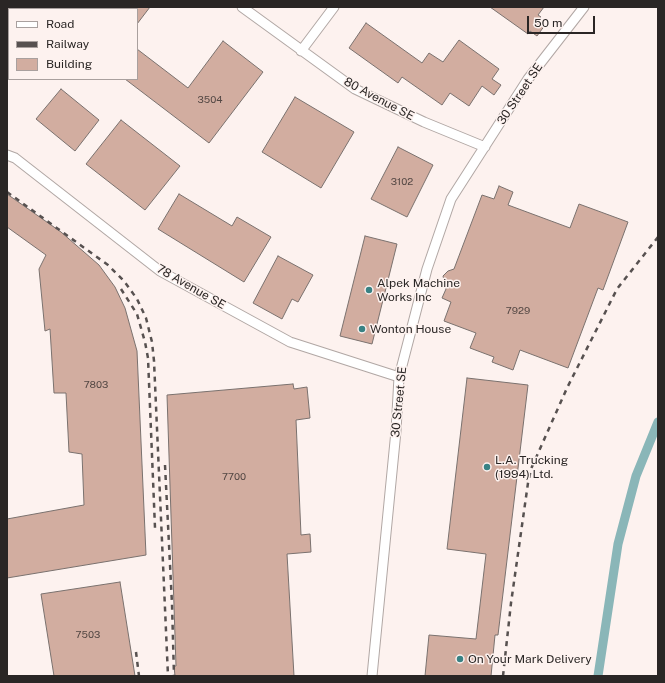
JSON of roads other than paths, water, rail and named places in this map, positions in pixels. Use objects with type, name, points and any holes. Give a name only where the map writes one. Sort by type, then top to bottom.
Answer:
[{"type":"street","name":"80 Avenue SE","points":[[242,7],[355,89],[424,122],[485,147]]},
{"type":"street","points":[[301,51],[334,7]]},
{"type":"street","name":"30 Street SE","points":[[372,676],[396,431],[399,377],[427,269],[451,199],[528,79],[584,7]]},
{"type":"street","name":"78 Avenue SE","points":[[7,155],[15,158],[160,271],[290,342],[399,377]]},
{"type":"waterway","points":[[598,676],[618,544],[636,476],[658,422]]},
{"type":"railway","points":[[7,192],[108,265],[124,281],[137,299],[146,318],[152,342],[154,361],[168,676]]},
{"type":"railway","points":[[503,676],[511,603],[531,469],[567,388],[617,289],[658,237]]},
{"type":"railway","points":[[121,289],[137,314],[148,358],[155,528]]},
{"type":"railway","points":[[165,465],[174,676]]},
{"type":"railway","points":[[136,652],[139,676]]},
{"type":"place","name":"Alpek Machine Works Inc","points":[[369,290]]},
{"type":"place","name":"Wonton House","points":[[362,329]]},
{"type":"place","name":"L.A. Trucking (1994) Ltd.","points":[[487,467]]},
{"type":"place","name":"On Your Mark Delivery","points":[[460,659]]}]
